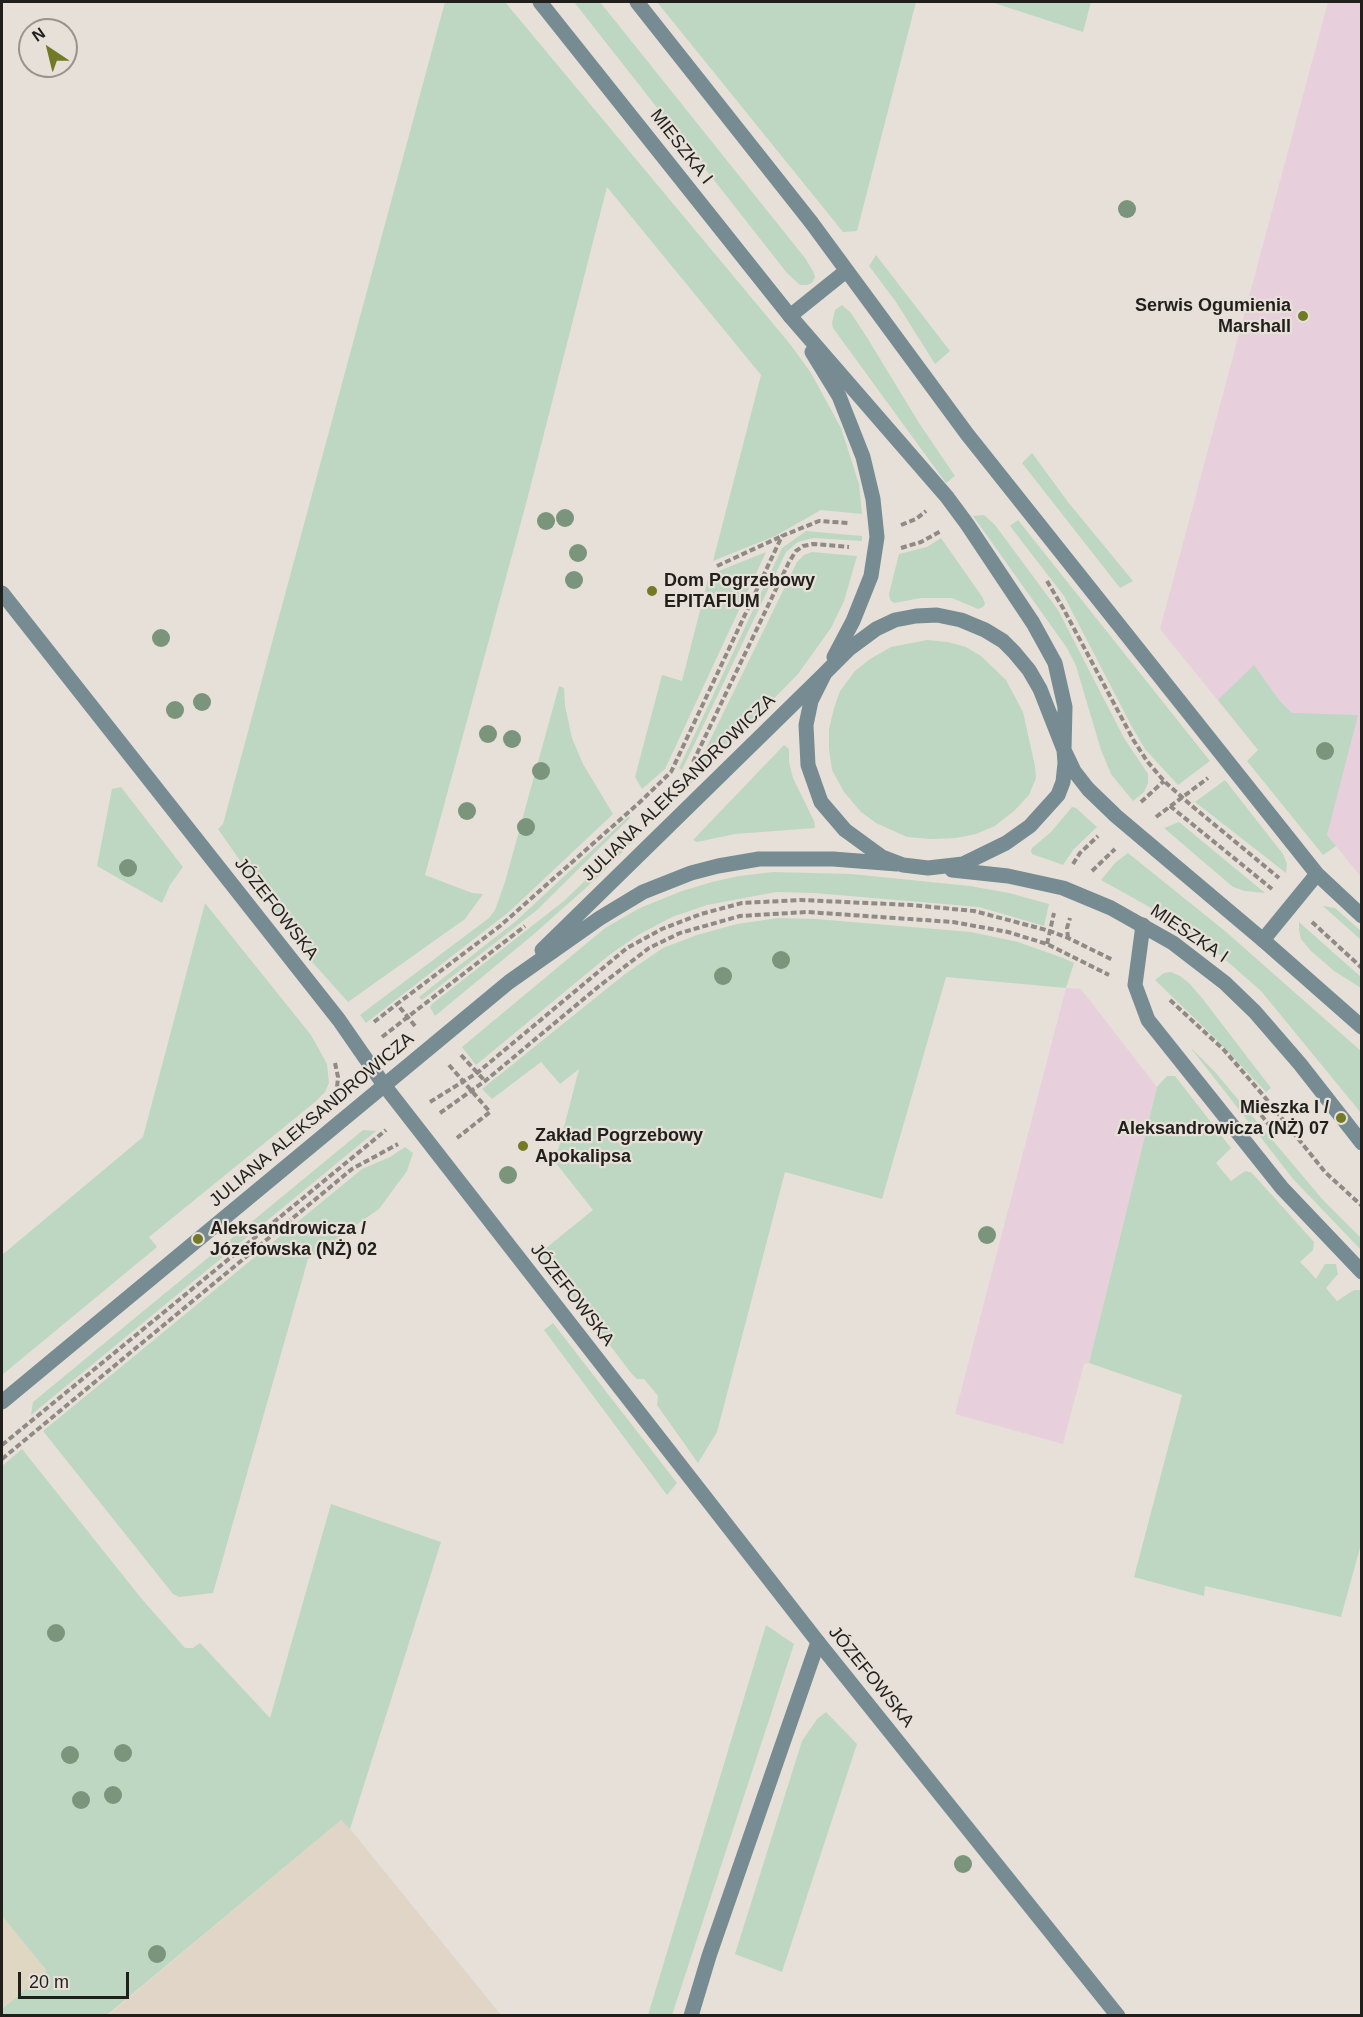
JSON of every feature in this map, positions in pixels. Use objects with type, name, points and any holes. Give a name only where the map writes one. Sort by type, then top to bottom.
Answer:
[{"type":"street","name":"MIESZKA I","points":[[540,2],[790,316]]},
{"type":"street","points":[[637,2],[811,222],[968,434],[1317,874],[1362,916]]},
{"type":"street","points":[[790,316],[846,272]]},
{"type":"street","points":[[790,316],[946,497],[1033,623],[1055,663],[1065,707],[1065,763],[1063,782],[1058,795],[1030,826],[1006,843],[963,864],[928,868]]},
{"type":"street","points":[[790,316],[839,396],[850,422],[863,458],[873,499],[877,548],[871,576],[853,621],[811,701],[806,725],[808,765],[821,802],[845,830],[882,857],[903,865]]},
{"type":"street","name":"JÓZEFOWSKA","points":[[2,593],[339,1020],[384,1085],[818,1642],[1118,2016]]},
{"type":"street","name":"JULIANA ALEKSANDROWICZA","points":[[509,982],[849,649],[876,629],[895,620],[937,615],[961,620],[1003,641],[1029,670],[1040,689],[1064,750]]},
{"type":"street","points":[[1064,750],[1074,771],[1088,789],[1119,819],[1362,1027]]},
{"type":"street","name":"JULIANA ALEKSANDROWICZA","points":[[2,1402],[509,982],[600,918],[644,892],[691,873],[759,859],[833,859],[928,868]]},
{"type":"street","name":"MIESZKA I","points":[[928,868],[1008,876],[1063,888],[1111,908],[1143,925],[1198,961],[1225,982],[1300,1064],[1362,1143]]},
{"type":"street","points":[[1263,940],[1317,874]]},
{"type":"street","points":[[1143,925],[1135,985],[1148,1020],[1282,1188],[1362,1272]]},
{"type":"street","points":[[691,2016],[709,1956],[818,1642]]},
{"type":"path","points":[[717,567],[819,521],[876,525],[904,524],[916,519],[946,497]]},
{"type":"path","points":[[689,770],[796,551],[803,546],[813,544],[903,548],[936,535],[961,517]]},
{"type":"path","points":[[438,1154],[490,1112],[397,1004],[500,926],[671,772],[782,536]]},
{"type":"path","points":[[1046,580],[1147,761],[1164,781],[1297,900],[1362,968]]},
{"type":"path","points":[[1068,938],[1067,928],[1078,894],[1088,875],[1098,864],[1136,832],[1229,763]]},
{"type":"path","points":[[1047,944],[1055,909],[1071,868],[1080,853],[1164,781]]},
{"type":"path","points":[[1170,806],[1297,900]]},
{"type":"path","points":[[2,1445],[383,1132],[477,1073],[627,948],[662,929],[701,914],[742,903],[801,900],[911,905],[975,911],[1068,938],[1137,973],[1158,988],[1224,1050],[1325,1172],[1362,1206]]},
{"type":"path","points":[[2,1459],[352,1169],[394,1147],[471,1090],[649,948],[680,933],[740,916],[807,912],[953,922],[1008,933],[1047,944],[1094,966],[1138,992]]},
{"type":"path","points":[[361,1052],[533,919]]},
{"type":"path","points":[[332,1054],[338,1077],[337,1089],[332,1095]]},
{"type":"path","points":[[1244,1094],[1278,1136]]},
{"type":"shaded area","name":"Serwis Ogumienia Marshall","points":[[1328,2],[1361,2],[1361,877],[1160,629]]},
{"type":"shaded area","points":[[1066,988],[1081,989],[1157,1087],[1089,1363],[1084,1364],[1063,1444],[955,1414]]},
{"type":"shaded area","points":[[342,1819],[501,2015],[107,2016]]},
{"type":"shaded area","points":[[2,1916],[47,1971],[2,2009]]},
{"type":"green space","points":[[445,2],[505,2],[790,344],[811,373],[841,428],[859,484],[862,514],[821,510],[775,536],[713,561],[761,375],[607,187],[527,500],[425,875],[472,893],[483,894],[465,919],[348,1002],[305,954],[218,829],[223,824]]},
{"type":"green space","points":[[574,2],[600,2],[805,258],[815,277],[812,283],[800,285],[787,273]]},
{"type":"green space","points":[[657,2],[916,2],[857,231],[843,232]]},
{"type":"green space","points":[[991,2],[1091,2],[1083,32]]},
{"type":"green space","points":[[876,255],[950,351],[935,364],[896,302],[869,266]]},
{"type":"green space","points":[[842,305],[851,313],[919,423],[955,476],[946,483],[833,328],[835,310]]},
{"type":"green space","points":[[1032,453],[1068,502],[1133,581],[1120,588],[1022,463]]},
{"type":"green space","points":[[984,515],[995,525],[1058,610],[1124,738],[1148,774],[1148,783],[1144,792],[1133,801],[1111,774],[1101,750],[1076,666],[1067,648],[973,516]]},
{"type":"green space","points":[[1018,520],[1210,761],[1178,785],[1145,749],[1064,596],[1010,526]]},
{"type":"green space","points":[[806,531],[862,536],[862,541],[813,538],[798,542],[786,552],[682,770],[679,768],[782,548]]},
{"type":"green space","points":[[941,538],[983,598],[985,604],[983,607],[978,609],[952,598],[921,598],[894,603],[890,600],[889,594],[899,554],[927,547]]},
{"type":"green space","points":[[766,552],[665,769],[642,789],[635,777],[662,675],[682,681],[709,575]]},
{"type":"green space","points":[[812,552],[857,556],[844,601],[831,628],[798,674],[684,790],[797,562],[804,555]]},
{"type":"green space","points":[[927,640],[966,647],[981,656],[1006,680],[1023,712],[1035,766],[1036,778],[1029,795],[1015,810],[995,826],[976,834],[956,838],[907,837],[876,823],[861,812],[844,792],[832,770],[829,729],[840,691],[855,671],[870,659],[891,647]]},
{"type":"green space","points":[[1254,665],[1279,700],[1292,713],[1358,715],[1327,835],[1336,846],[1323,855],[1247,761],[1258,750],[1218,700]]},
{"type":"green space","points":[[559,686],[564,688],[565,706],[572,738],[583,764],[613,814],[510,911],[366,1023],[360,1015],[489,918],[495,910],[505,882]]},
{"type":"green space","points":[[784,745],[789,749],[793,778],[814,821],[815,828],[735,834],[697,842],[693,840]]},
{"type":"green space","points":[[1225,780],[1283,854],[1287,864],[1286,873],[1195,802]]},
{"type":"green space","points":[[121,787],[183,867],[170,885],[162,903],[97,866],[112,789]]},
{"type":"green space","points":[[1072,807],[1097,827],[1073,850],[1063,865],[1032,854],[1032,848],[1051,832]]},
{"type":"green space","points":[[629,816],[630,818],[537,910],[422,1000],[419,997],[516,921]]},
{"type":"green space","points":[[1179,822],[1265,893],[1233,887],[1164,828]]},
{"type":"green space","points":[[636,831],[638,836],[597,878],[435,1016],[430,1007],[432,1004],[564,901]]},
{"type":"green space","points":[[1128,853],[1225,931],[1361,1051],[1361,1113],[1261,991],[1212,948],[1171,919],[1101,880],[1115,863]]},
{"type":"green space","points":[[773,872],[851,874],[970,886],[1009,893],[1049,904],[1044,926],[979,907],[814,893],[776,892],[707,905],[672,917],[638,935],[608,956],[476,1065],[462,1047],[605,928],[640,908],[712,882]]},
{"type":"green space","points":[[205,903],[311,1035],[327,1064],[329,1083],[325,1092],[315,1102],[149,1237],[157,1247],[2,1375],[2,1255],[143,1137]]},
{"type":"green space","points":[[1323,906],[1335,908],[1361,931],[1361,940]]},
{"type":"green space","points":[[778,918],[971,932],[1018,942],[1074,963],[1066,988],[946,977],[882,1199],[785,1172],[717,1432],[698,1463],[657,1405],[658,1396],[644,1379],[637,1379],[631,1373],[540,1253],[593,1210],[555,1162],[579,1069],[560,1084],[541,1062],[492,1099],[482,1089],[625,974],[663,948],[697,935],[737,924]]},
{"type":"green space","points":[[1299,922],[1361,977],[1361,988],[1334,971],[1311,951],[1301,939]]},
{"type":"green space","points":[[1171,972],[1190,984],[1271,1088],[1266,1092],[1155,980],[1164,973]]},
{"type":"green space","points":[[1190,1047],[1215,1072],[1323,1200],[1361,1238],[1361,1250],[1294,1180]]},
{"type":"green space","points":[[1167,1076],[1175,1076],[1231,1148],[1216,1163],[1231,1181],[1246,1171],[1252,1173],[1314,1242],[1313,1250],[1300,1262],[1316,1279],[1325,1264],[1336,1264],[1338,1274],[1326,1288],[1337,1301],[1354,1290],[1361,1290],[1361,1544],[1341,1617],[1205,1586],[1204,1596],[1134,1577],[1182,1395],[1089,1363],[1157,1087]]},
{"type":"green space","points":[[363,1130],[376,1131],[31,1415],[33,1402]]},
{"type":"green space","points":[[405,1147],[413,1153],[407,1171],[379,1209],[308,1259],[213,1593],[179,1597],[173,1594],[43,1431],[362,1169],[390,1157]]},
{"type":"green space","points":[[553,1323],[677,1483],[667,1495],[544,1330]]},
{"type":"green space","points":[[22,1449],[141,1598],[185,1648],[193,1648],[200,1643],[270,1718],[331,1504],[441,1542],[350,1829],[341,1820],[107,2015],[2,2015],[2,2009],[47,1971],[2,1916],[2,1466]]},
{"type":"green space","points":[[766,1625],[794,1644],[672,2015],[648,2015]]},
{"type":"green space","points":[[826,1712],[857,1744],[782,1972],[735,1954],[802,1741],[817,1719]]},
{"type":"place","name":"Serwis Ogumienia Marshall","points":[[1303,316]]},
{"type":"place","name":"Dom Pogrzebowy EPITAFIUM","points":[[652,591]]},
{"type":"place","name":"Mieszka I / Aleksandrowicza (NŻ) 07","points":[[1341,1118]]},
{"type":"place","name":"Zakład Pogrzebowy Apokalipsa","points":[[523,1146]]},
{"type":"place","name":"Aleksandrowicza / Józefowska (NŻ) 02","points":[[198,1239]]}]
